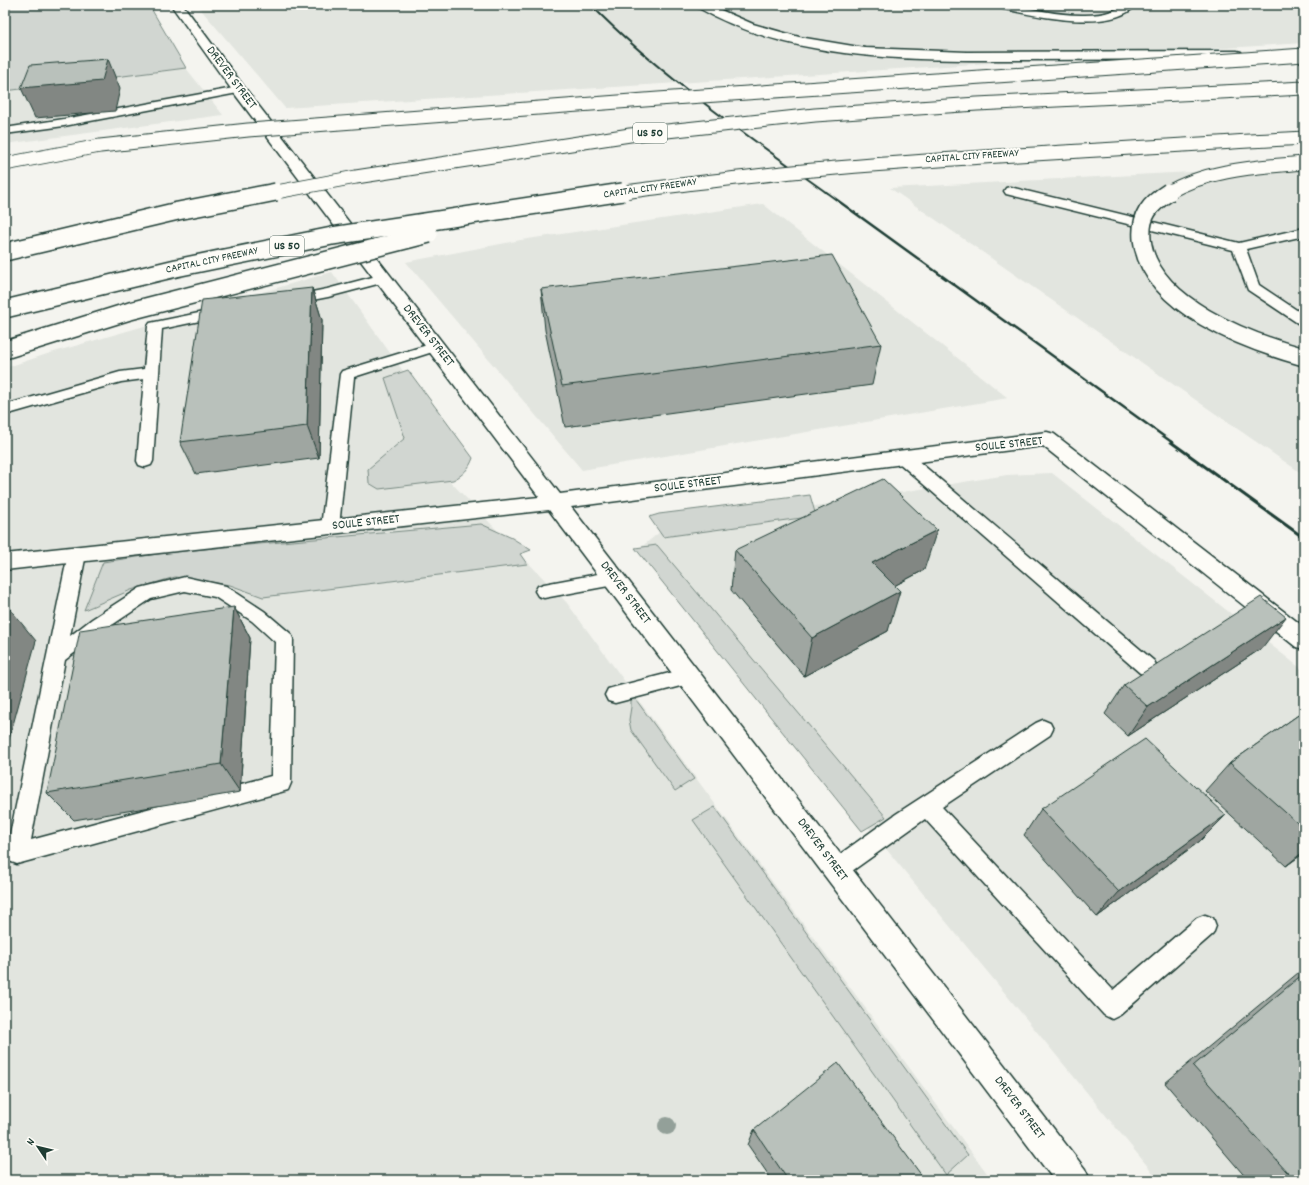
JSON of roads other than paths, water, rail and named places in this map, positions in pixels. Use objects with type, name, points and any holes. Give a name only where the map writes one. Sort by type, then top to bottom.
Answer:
[{"type":"main road","name":"DREVER STREET","points":[[177,5],[239,90],[1074,1180]]},
{"type":"main road","points":[[702,5],[714,13],[776,35],[841,49],[879,53],[952,56],[1304,55]]},
{"type":"main road","points":[[5,164],[100,146],[248,130],[658,99],[1304,55]]},
{"type":"main road","name":"US 50","points":[[5,252],[178,212],[356,177],[630,135],[815,115],[977,104],[1304,88]]},
{"type":"main road","name":"CAPITAL CITY FREEWAY","points":[[5,309],[176,268],[332,236],[572,199],[694,183],[835,168],[1027,153],[1304,138]]},
{"type":"main road","points":[[1304,164],[1237,170],[1208,176],[1184,184],[1162,197],[1146,213],[1140,234],[1146,258],[1164,285],[1189,307],[1230,332],[1282,351],[1304,357]]},
{"type":"main road","points":[[5,350],[39,338],[138,309],[315,262],[572,199]]},
{"type":"main road","name":"SOULE STREET","points":[[5,562],[556,502],[1048,439],[1304,640]]},
{"type":"lane","points":[[1000,5],[1035,13],[1080,18],[1109,16],[1124,11],[1131,5]]},
{"type":"lane","points":[[5,131],[86,119],[187,97],[239,90]]},
{"type":"lane","points":[[1010,191],[1239,247],[1304,232]]},
{"type":"lane","points":[[1239,247],[1253,287],[1304,321]]},
{"type":"lane","points":[[276,303],[328,293],[384,278]]},
{"type":"lane","points":[[145,461],[155,326],[238,310]]},
{"type":"lane","points":[[330,527],[347,374],[436,346]]},
{"type":"lane","points":[[5,410],[120,377],[152,373]]},
{"type":"lane","points":[[904,458],[1147,667]]},
{"type":"lane","points":[[57,656],[99,624],[146,592],[185,584],[220,591],[258,616],[284,639],[281,783],[16,854],[77,554]]},
{"type":"lane","points":[[544,591],[614,578]]},
{"type":"lane","points":[[615,695],[689,676]]},
{"type":"lane","points":[[837,869],[927,806],[1043,729]]},
{"type":"lane","points":[[927,806],[1112,1007],[1205,926]]},
{"type":"railway","points":[[591,5],[675,81],[735,127],[827,193]]},
{"type":"railway","points":[[826,192],[1173,443]]},
{"type":"railway","points":[[1171,442],[1304,538]]}]
